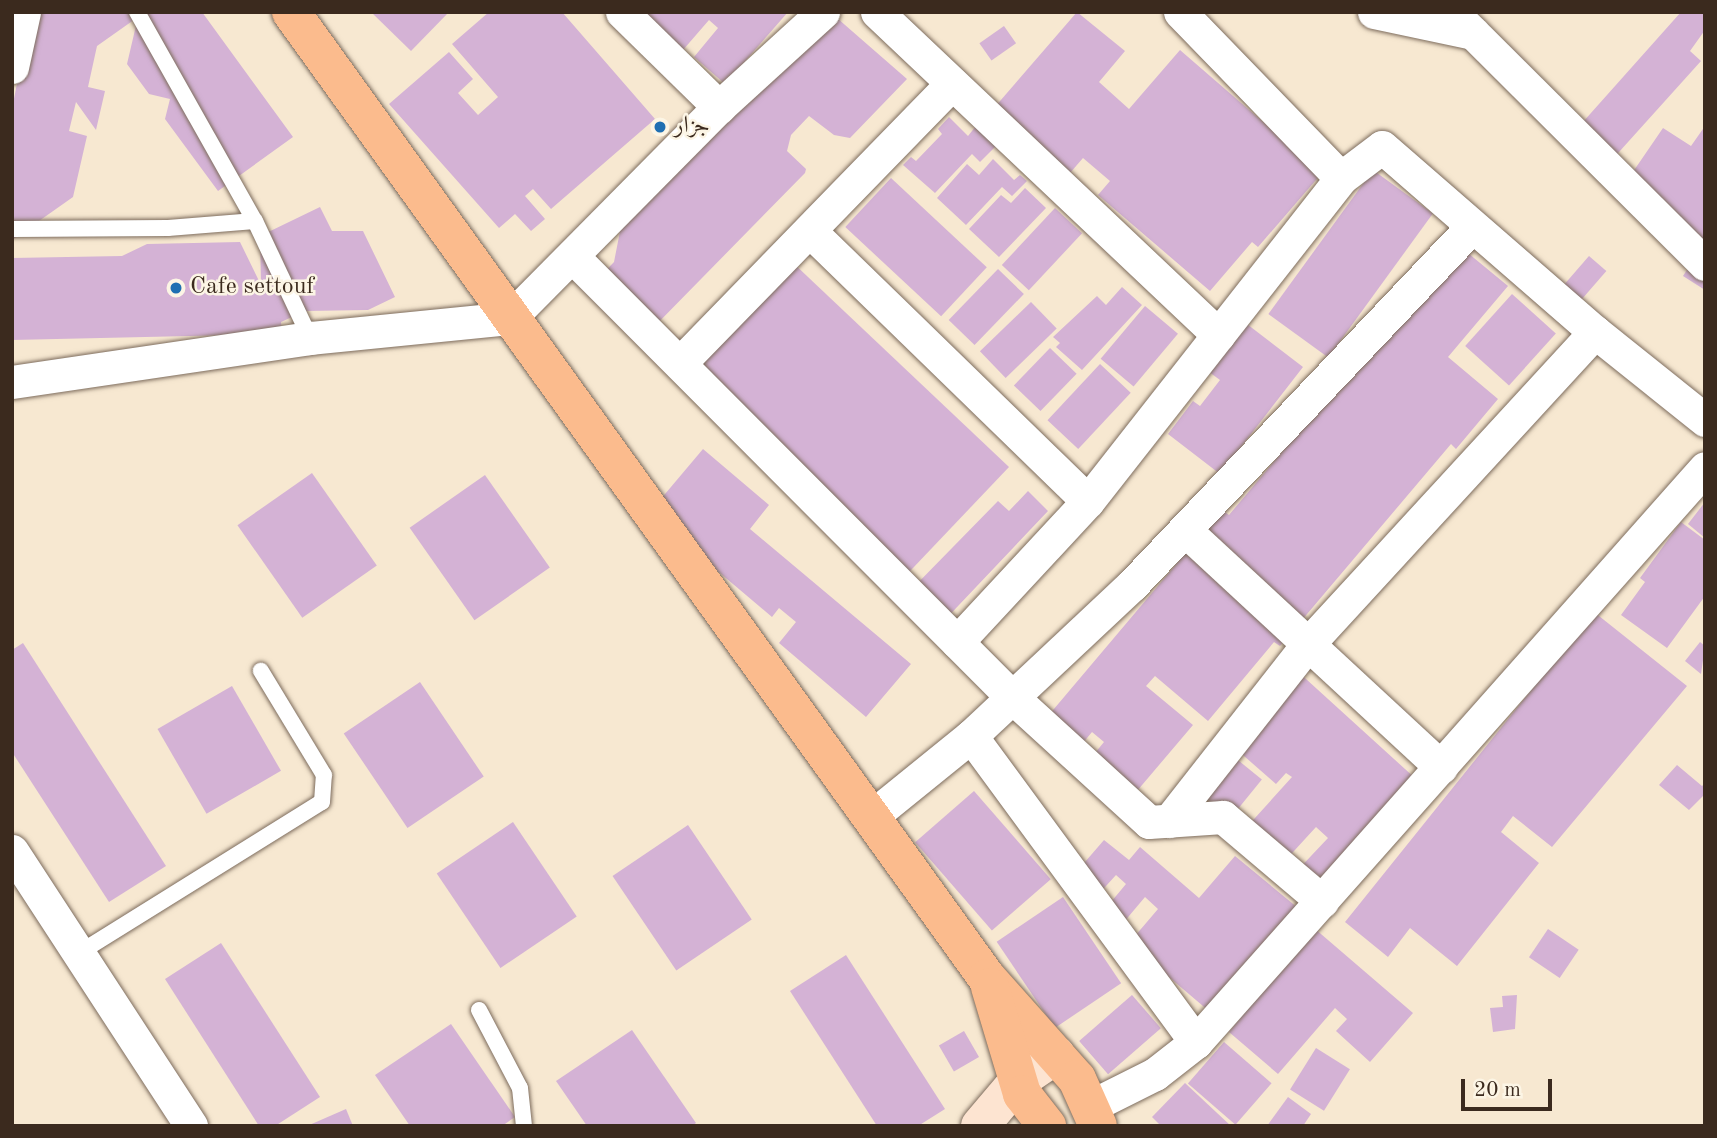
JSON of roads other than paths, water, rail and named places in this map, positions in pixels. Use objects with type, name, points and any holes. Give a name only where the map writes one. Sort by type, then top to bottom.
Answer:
[{"type":"main road","points":[[291,12],[987,978],[1077,1079],[1094,1116],[1040,1126]]},
{"type":"main road","points":[[987,978],[1018,1081],[1029,1106],[1047,1125]]},
{"type":"main road","points":[[980,1126],[1018,1081],[1056,1055]]},
{"type":"street","points":[[14,56],[24,12]]},
{"type":"street","points":[[622,12],[719,107]]},
{"type":"street","points":[[12,382],[310,338],[510,318],[719,107],[823,12]]},
{"type":"street","points":[[877,12],[1219,335]]},
{"type":"street","points":[[1180,12],[1341,178]]},
{"type":"street","points":[[1374,12],[1462,22],[1705,264]]},
{"type":"street","points":[[680,363],[811,232],[953,83]]},
{"type":"street","points":[[957,642],[1088,501],[1341,178],[1382,147],[1595,332],[1705,420]]},
{"type":"street","points":[[871,817],[971,736],[1185,530],[1472,226]]},
{"type":"street","points":[[811,232],[1088,501]]},
{"type":"street","points":[[572,256],[1012,697],[1149,822],[1223,817],[1322,901]]},
{"type":"street","points":[[1169,821],[1308,644],[1595,332]]},
{"type":"street","points":[[1094,1116],[1196,1042],[1705,468]]},
{"type":"street","points":[[1185,530],[1441,767]]},
{"type":"street","points":[[971,736],[1196,1042]]},
{"type":"street","points":[[12,851],[191,1126]]},
{"type":"lane","points":[[137,12],[256,221],[310,338]]},
{"type":"lane","points":[[12,229],[167,228],[256,221]]},
{"type":"lane","points":[[79,953],[322,802],[324,775],[261,671]]},
{"type":"lane","points":[[479,1010],[520,1087],[524,1126]]},
{"type":"place","name":"جزار","points":[[660,127]]},
{"type":"place","name":"Cafe settouf","points":[[176,288]]}]
